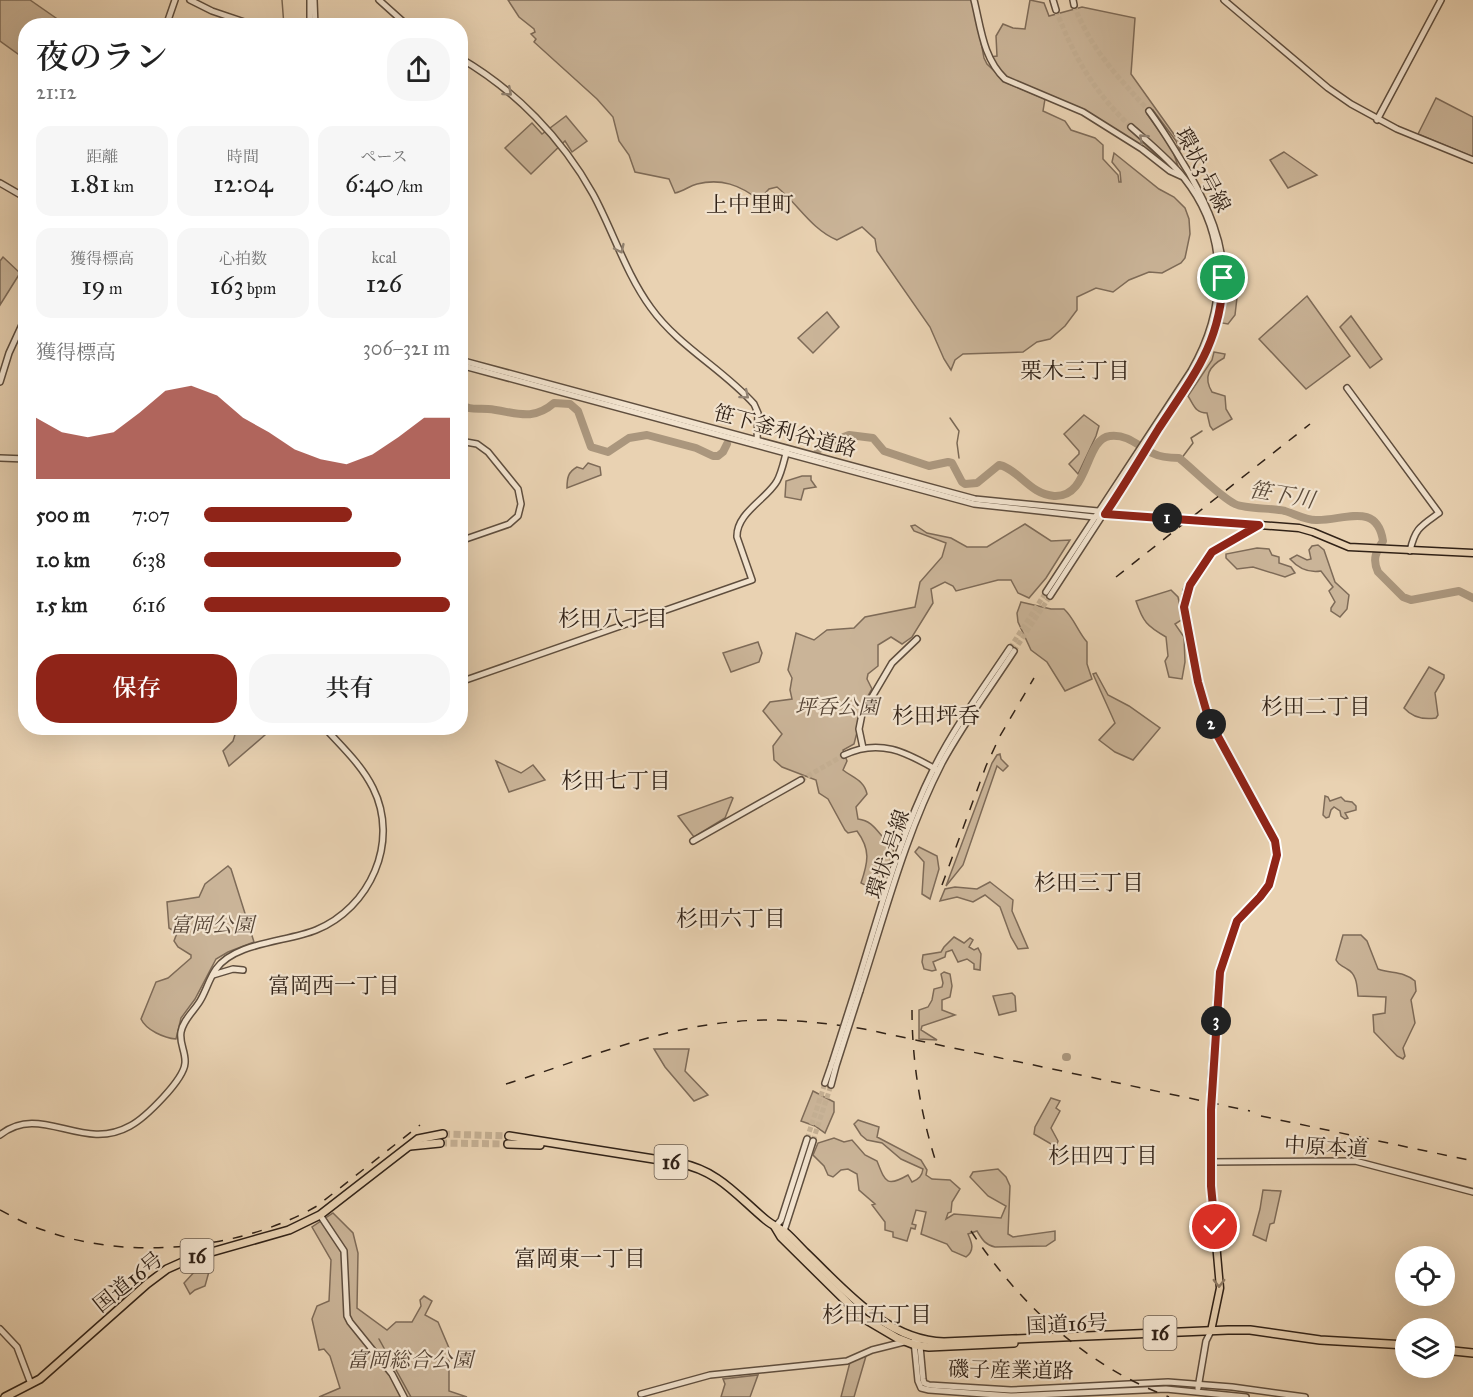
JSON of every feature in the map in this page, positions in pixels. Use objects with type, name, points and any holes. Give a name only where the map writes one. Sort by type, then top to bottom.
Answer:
[{"type":"highway","name":"国道16号","points":[[5,1397],[50,1372],[166,1269],[194,1257],[289,1230],[320,1215],[407,1146],[418,1139],[443,1134]]},
{"type":"highway","name":"国道16号","points":[[509,1140],[679,1163],[700,1169],[723,1181],[868,1311],[916,1343]]},
{"type":"highway","points":[[407,1146],[440,1143]]},
{"type":"highway","name":"国道16号","points":[[783,1234],[863,1318],[904,1342],[974,1346],[1210,1333],[1250,1334],[1319,1344],[1395,1347]]},
{"type":"highway","points":[[1455,1353],[1473,1355]]},
{"type":"main road","name":"笹下釜利谷道路","points":[[1259,525],[1299,528],[1349,548],[1473,553]]},
{"type":"main road","points":[[1210,1333],[1220,1288],[1211,1162],[1211,1091],[1220,969],[1237,921],[1269,885],[1277,847],[1209,720],[1198,682],[1184,603],[1190,585],[1212,552],[1259,525]]},
{"type":"street","points":[[169,18],[175,0]]},
{"type":"street","points":[[190,0],[233,18]]},
{"type":"street","points":[[312,0],[312,18]]},
{"type":"street","points":[[379,0],[399,18]]},
{"type":"street","points":[[974,0],[987,55],[995,69],[1005,79],[1083,112],[1194,183]]},
{"type":"street","points":[[1053,0],[1056,10]]},
{"type":"street","points":[[1224,0],[1328,88],[1377,120],[1473,160]]},
{"type":"street","points":[[1377,120],[1441,0]]},
{"type":"street","points":[[468,63],[506,89],[538,119],[561,146],[593,195],[638,289],[652,310],[680,341],[754,404],[758,413],[757,442]]},
{"type":"street","name":"環状3号線","points":[[1147,442],[1202,362],[1221,310],[1223,278],[1221,249],[1214,223],[1194,183],[1149,111]]},
{"type":"street","name":"環状3号線","points":[[1131,127],[1175,171]]},
{"type":"street","points":[[1175,171],[1181,167],[1181,161]]},
{"type":"street","name":"環状3号線","points":[[1140,453],[1096,514],[1048,594],[1105,514],[1199,358],[1210,330],[1216,309],[1219,281],[1213,232],[1184,178]]},
{"type":"street","points":[[0,183],[18,193]]},
{"type":"street","points":[[0,382],[18,333]]},
{"type":"street","name":"笹下釜利谷道路","points":[[468,362],[974,504],[1259,525]]},
{"type":"street","name":"笹下釜利谷道路","points":[[468,367],[757,442]]},
{"type":"street","points":[[1347,388],[1439,513],[1419,527],[1414,534],[1410,551]]},
{"type":"street","points":[[468,442],[477,444],[488,452],[518,489],[521,504],[518,516],[509,525],[468,538]]},
{"type":"street","points":[[468,679],[752,580],[737,531],[751,508],[765,497],[776,483],[786,450]]},
{"type":"street","points":[[0,458],[18,459]]},
{"type":"street","points":[[863,748],[859,729],[862,714],[892,663],[917,639]]},
{"type":"street","name":"環状3号線","points":[[828,1084],[899,852],[957,729],[1012,650]]},
{"type":"street","points":[[0,1135],[10,1128],[29,1123],[45,1124],[88,1135],[107,1134],[121,1131],[141,1119],[182,1074],[186,1062],[181,1042],[182,1027],[212,976],[223,962],[236,952],[315,931],[334,921],[358,901],[372,878],[380,858],[383,840],[380,803],[365,774],[331,735]]},
{"type":"street","points":[[844,755],[863,748],[879,746],[893,749],[936,770]]},
{"type":"street","points":[[693,842],[801,780]]},
{"type":"street","points":[[212,976],[233,969],[243,970]]},
{"type":"street","points":[[775,1227],[781,1220],[810,1140],[783,1234]]},
{"type":"street","name":"中原本道","points":[[1211,1162],[1355,1161],[1473,1192]]},
{"type":"street","points":[[320,1215],[345,1251],[347,1316],[392,1374],[404,1397]]},
{"type":"street","points":[[0,1329],[17,1347],[31,1384]]},
{"type":"street","points":[[1196,1392],[1210,1333]]},
{"type":"street","points":[[641,1394],[710,1375],[847,1361],[872,1350],[904,1342]]},
{"type":"street","name":"磯子産業道路","points":[[916,1343],[924,1383],[1059,1393],[1145,1390],[1246,1397]]},
{"type":"street","name":"磯子産業道路","points":[[1070,1393],[1168,1382],[1305,1397]]},
{"type":"street","points":[[1145,1390],[1147,1397]]},
{"type":"green space","points":[[0,0],[30,0],[56,18],[18,18],[18,54],[0,41]]},
{"type":"green space","points":[[508,0],[973,0],[987,64],[1007,83],[1045,99],[1043,111],[1065,121],[1071,130],[1095,138],[1103,145],[1103,159],[1118,175],[1119,182],[1121,182],[1120,172],[1112,162],[1114,153],[1159,189],[1174,197],[1185,208],[1189,219],[1190,234],[1185,258],[1181,263],[1162,273],[1149,272],[1129,280],[1113,292],[1096,288],[1077,297],[1077,310],[1065,326],[1050,339],[1037,342],[1023,352],[963,354],[955,360],[951,370],[930,327],[877,251],[875,239],[862,227],[837,240],[812,223],[777,187],[769,189],[759,200],[745,190],[722,182],[697,184],[675,193],[669,179],[635,172],[629,155],[619,141],[613,117],[597,99],[534,42],[536,39],[531,34],[535,32],[534,29],[519,17]]},
{"type":"green space","points":[[1030,0],[1044,3],[1049,16],[1082,7],[1135,18],[1131,74],[1183,147],[1180,150],[1153,110],[1147,114],[1172,149],[1178,166],[1133,125],[1129,129],[1171,169],[1086,111],[1009,79],[1003,74],[990,57],[997,56],[996,36],[1003,24],[1025,29]]},
{"type":"green space","points":[[1436,98],[1473,117],[1473,156],[1418,134]]},
{"type":"green space","points":[[566,116],[587,141],[572,152],[565,141],[531,174],[505,148],[532,123],[542,134]]},
{"type":"green space","points":[[1284,152],[1317,175],[1288,188],[1270,160]]},
{"type":"green space","points":[[3,257],[18,271],[18,276],[0,305],[0,261]]},
{"type":"green space","points":[[1228,280],[1239,280],[1235,315],[1228,324],[1222,323]]},
{"type":"green space","points":[[1307,296],[1350,356],[1306,389],[1259,339]]},
{"type":"green space","points":[[827,312],[839,327],[813,353],[798,338]]},
{"type":"green space","points":[[1351,316],[1382,359],[1370,368],[1340,327]]},
{"type":"green space","points":[[1214,352],[1225,354],[1224,358],[1209,372],[1209,387],[1212,392],[1225,396],[1226,409],[1232,419],[1213,430],[1207,413],[1197,410],[1188,396],[1212,360]]},
{"type":"green space","points":[[1084,415],[1099,426],[1078,474],[1069,464],[1079,454],[1079,451],[1064,434]]},
{"type":"green space","points":[[588,463],[600,467],[601,475],[567,488],[570,473],[577,467],[583,469]]},
{"type":"green space","points":[[811,476],[816,487],[804,489],[801,500],[785,497],[786,481]]},
{"type":"green space","name":"坪呑公園","points":[[1025,524],[1051,541],[1070,540],[1046,578],[1029,598],[1018,593],[1011,580],[998,580],[956,591],[953,586],[945,582],[931,589],[933,603],[912,637],[902,644],[891,637],[878,645],[878,666],[868,674],[867,679],[872,689],[865,701],[854,744],[843,750],[847,761],[843,770],[861,782],[866,789],[867,794],[856,807],[858,819],[870,823],[885,839],[895,845],[880,893],[861,883],[867,856],[865,844],[857,831],[848,833],[845,830],[828,799],[819,793],[816,780],[782,767],[774,760],[773,746],[782,734],[763,711],[770,702],[792,699],[790,690],[792,678],[788,670],[796,633],[814,640],[827,630],[854,628],[865,617],[915,607],[920,582],[942,557],[946,543],[914,531],[911,526],[915,525],[927,533],[951,538],[967,547],[987,547]]},
{"type":"green space","points":[[1318,545],[1324,550],[1335,582],[1349,595],[1347,609],[1340,617],[1331,611],[1335,602],[1329,591],[1333,587],[1321,571],[1304,569],[1290,559],[1297,555],[1307,560],[1311,559],[1309,550],[1312,546]]},
{"type":"green space","points":[[1257,548],[1269,549],[1272,555],[1279,557],[1279,563],[1291,567],[1295,573],[1285,577],[1253,567],[1237,569],[1226,558],[1226,554]]},
{"type":"green space","points":[[1171,590],[1178,597],[1183,619],[1175,624],[1184,637],[1185,662],[1182,679],[1169,677],[1165,661],[1168,656],[1166,637],[1146,623],[1136,601]]},
{"type":"green space","points":[[1021,602],[1051,609],[1064,609],[1087,642],[1087,664],[1092,679],[1065,691],[1047,662],[1031,650],[1018,622],[1017,613]]},
{"type":"green space","points":[[758,642],[762,653],[759,662],[731,672],[723,653]]},
{"type":"green space","points":[[1429,667],[1444,675],[1444,678],[1435,693],[1438,715],[1436,718],[1427,719],[1414,716],[1404,708]]},
{"type":"green space","points":[[1096,673],[1108,695],[1129,706],[1160,728],[1133,760],[1115,752],[1099,740],[1115,723],[1093,674]]},
{"type":"green space","points":[[235,735],[265,735],[229,766],[223,751],[233,741]]},
{"type":"green space","points":[[1000,754],[1001,759],[1008,766],[1003,771],[997,766],[963,865],[946,886],[992,763]]},
{"type":"green space","points":[[496,761],[521,773],[533,765],[545,780],[509,792]]},
{"type":"green space","points":[[1325,796],[1330,801],[1341,797],[1345,801],[1352,802],[1356,810],[1345,813],[1348,818],[1345,819],[1334,807],[1329,817],[1326,818],[1323,815]]},
{"type":"green space","points":[[733,798],[725,818],[694,837],[678,816]]},
{"type":"green space","points":[[919,847],[937,856],[939,869],[930,899],[922,894],[924,862],[915,852]]},
{"type":"green space","name":"富岡公園","points":[[228,866],[231,869],[254,942],[216,959],[195,999],[181,1018],[176,1039],[166,1037],[151,1030],[141,1019],[156,982],[168,978],[191,958],[191,955],[178,947],[174,941],[177,933],[169,928],[167,902],[199,897],[205,884]]},
{"type":"green space","points":[[990,882],[1013,900],[1012,911],[1028,948],[1018,949],[1000,907],[985,895],[973,902],[957,897],[940,901],[945,889],[955,887],[977,889]]},
{"type":"green space","points":[[1343,935],[1361,935],[1367,941],[1378,969],[1402,974],[1415,981],[1416,991],[1411,1000],[1415,1023],[1403,1048],[1405,1056],[1403,1059],[1397,1056],[1374,1032],[1373,1015],[1385,1013],[1386,997],[1358,996],[1353,974],[1336,960]]},
{"type":"green space","points":[[954,937],[964,943],[970,938],[973,940],[969,947],[974,950],[978,948],[981,954],[980,970],[974,969],[974,964],[967,959],[958,962],[952,950],[946,952],[945,957],[933,962],[936,970],[924,969],[923,955],[941,952]]},
{"type":"green space","points":[[944,972],[950,974],[952,986],[950,997],[942,1000],[942,1010],[955,1015],[922,1026],[921,1030],[937,1040],[919,1039],[919,1010],[928,1007],[934,989],[942,987],[941,974]]},
{"type":"green space","points":[[1012,993],[1015,996],[1016,1011],[999,1015],[993,996]]},
{"type":"green space","points":[[654,1049],[689,1049],[685,1071],[708,1095],[694,1101],[665,1067]]},
{"type":"green space","points":[[813,1091],[834,1102],[834,1112],[825,1133],[801,1121]]},
{"type":"green space","points":[[1051,1098],[1060,1101],[1056,1108],[1060,1111],[1051,1128],[1058,1141],[1056,1147],[1034,1134],[1035,1127]]},
{"type":"green space","points":[[858,1120],[879,1127],[877,1137],[921,1160],[927,1170],[926,1175],[932,1179],[950,1180],[960,1189],[946,1219],[954,1214],[1001,1218],[1006,1206],[988,1196],[970,1177],[973,1172],[998,1169],[1006,1177],[1010,1186],[1008,1234],[1013,1237],[1055,1231],[1055,1240],[1046,1246],[995,1247],[986,1243],[977,1231],[968,1234],[972,1249],[966,1257],[952,1251],[947,1244],[921,1234],[926,1212],[916,1210],[912,1224],[916,1225],[915,1229],[911,1228],[907,1241],[893,1237],[893,1232],[885,1230],[885,1222],[872,1205],[875,1204],[859,1190],[857,1174],[848,1169],[841,1170],[833,1177],[828,1175],[824,1166],[813,1155],[818,1143],[834,1138],[844,1142],[852,1140],[865,1155],[877,1161],[887,1180],[891,1182],[908,1175],[912,1182],[920,1177],[923,1169],[901,1159],[882,1143],[867,1140],[861,1135],[854,1124]]},
{"type":"green space","points":[[1263,1190],[1281,1191],[1274,1223],[1270,1224],[1266,1241],[1253,1235]]},
{"type":"green space","name":"富岡総合公園","points":[[333,1213],[353,1233],[358,1253],[357,1308],[387,1330],[396,1322],[412,1322],[421,1306],[420,1300],[424,1296],[432,1301],[425,1315],[438,1322],[449,1348],[449,1391],[467,1397],[319,1397],[340,1388],[330,1356],[324,1349],[319,1350],[312,1319],[317,1306],[329,1301],[331,1260],[312,1227]]},
{"type":"green space","points":[[198,1268],[210,1268],[205,1286],[190,1294],[184,1283]]},
{"type":"green space","points":[[866,1356],[854,1397],[841,1397],[850,1362]]},
{"type":"green space","points":[[758,1375],[750,1397],[721,1397],[725,1384],[723,1379]]},
{"type":"waterway","name":"笹下川","points":[[282,0],[283,18]]},
{"type":"waterway","name":"笹下川","points":[[468,407],[530,414],[538,413],[554,403],[570,404],[578,411],[591,447],[608,452],[629,438],[647,435],[696,448],[713,456],[718,456],[723,452],[727,444]]},
{"type":"waterway","points":[[950,418],[959,431],[957,443],[959,458]]},
{"type":"waterway","points":[[1181,459],[1193,443],[1191,438],[1202,431]]},
{"type":"waterway","name":"笹下川","points":[[818,450],[825,444],[849,435],[873,438],[884,451],[929,466],[952,463],[965,484],[977,483],[999,465],[1010,470],[1039,492],[1054,496],[1066,494],[1074,488],[1081,479],[1095,447],[1102,440],[1110,436],[1122,437],[1155,454],[1179,458],[1222,495],[1240,506],[1285,511],[1312,520],[1366,517],[1374,521],[1380,529],[1383,541],[1376,556],[1375,563],[1378,572],[1403,597],[1411,600],[1459,591],[1473,598]]},
{"type":"waterway","points":[[379,1339],[411,1397]]},
{"type":"tunnel","points":[[1074,5],[1097,49],[1149,111]]},
{"type":"tunnel","points":[[1056,10],[1086,73],[1106,101],[1131,127]]},
{"type":"tunnel","points":[[1010,648],[1046,592]]},
{"type":"tunnel","points":[[1014,651],[1050,596]]},
{"type":"tunnel","points":[[801,780],[844,755]]},
{"type":"tunnel","points":[[807,1139],[825,1083]]},
{"type":"tunnel","points":[[813,1141],[831,1085]]},
{"type":"tunnel","points":[[443,1134],[509,1136]]},
{"type":"tunnel","points":[[440,1143],[508,1144]]},
{"type":"railway","points":[[1116,577],[1310,424]]},
{"type":"railway","points":[[942,885],[986,766],[1000,736],[1034,678]]},
{"type":"railway","points":[[912,1010],[913,1048],[918,1085],[935,1159]]},
{"type":"railway","points":[[506,1084],[617,1047],[674,1031],[731,1022],[781,1020],[864,1029],[1250,1111]]},
{"type":"railway","points":[[1261,1116],[1473,1161]]},
{"type":"railway","points":[[0,1210],[46,1231],[113,1246],[148,1248],[220,1241],[254,1233],[287,1221],[317,1206],[420,1125]]},
{"type":"railway","points":[[971,1231],[1011,1284],[1057,1330],[1110,1368],[1138,1384],[1169,1397]]},
{"type":"district","name":"上中里町","points":[[750,204]]},
{"type":"district","name":"栗木三丁目","points":[[1075,370]]},
{"type":"district","name":"杉田八丁目","points":[[613,618]]},
{"type":"district","name":"杉田二丁目","points":[[1316,706]]},
{"type":"district","name":"杉田坪呑","points":[[936,715]]},
{"type":"district","name":"杉田七丁目","points":[[616,780]]},
{"type":"district","name":"杉田三丁目","points":[[1089,882]]},
{"type":"district","name":"杉田六丁目","points":[[731,918]]},
{"type":"district","name":"富岡西一丁目","points":[[334,985]]},
{"type":"district","name":"杉田四丁目","points":[[1103,1155]]},
{"type":"district","name":"富岡東一丁目","points":[[580,1258]]},
{"type":"district","name":"杉田五丁目","points":[[877,1314]]},
{"type":"route","points":[[1215,1227],[1211,1186],[1211,1091],[1220,972],[1223,957],[1237,921],[1269,885],[1277,847],[1209,720],[1198,682],[1184,603],[1187,590],[1212,552],[1236,536],[1259,525],[1105,514],[1202,362],[1218,321],[1223,295],[1223,278]]}]
